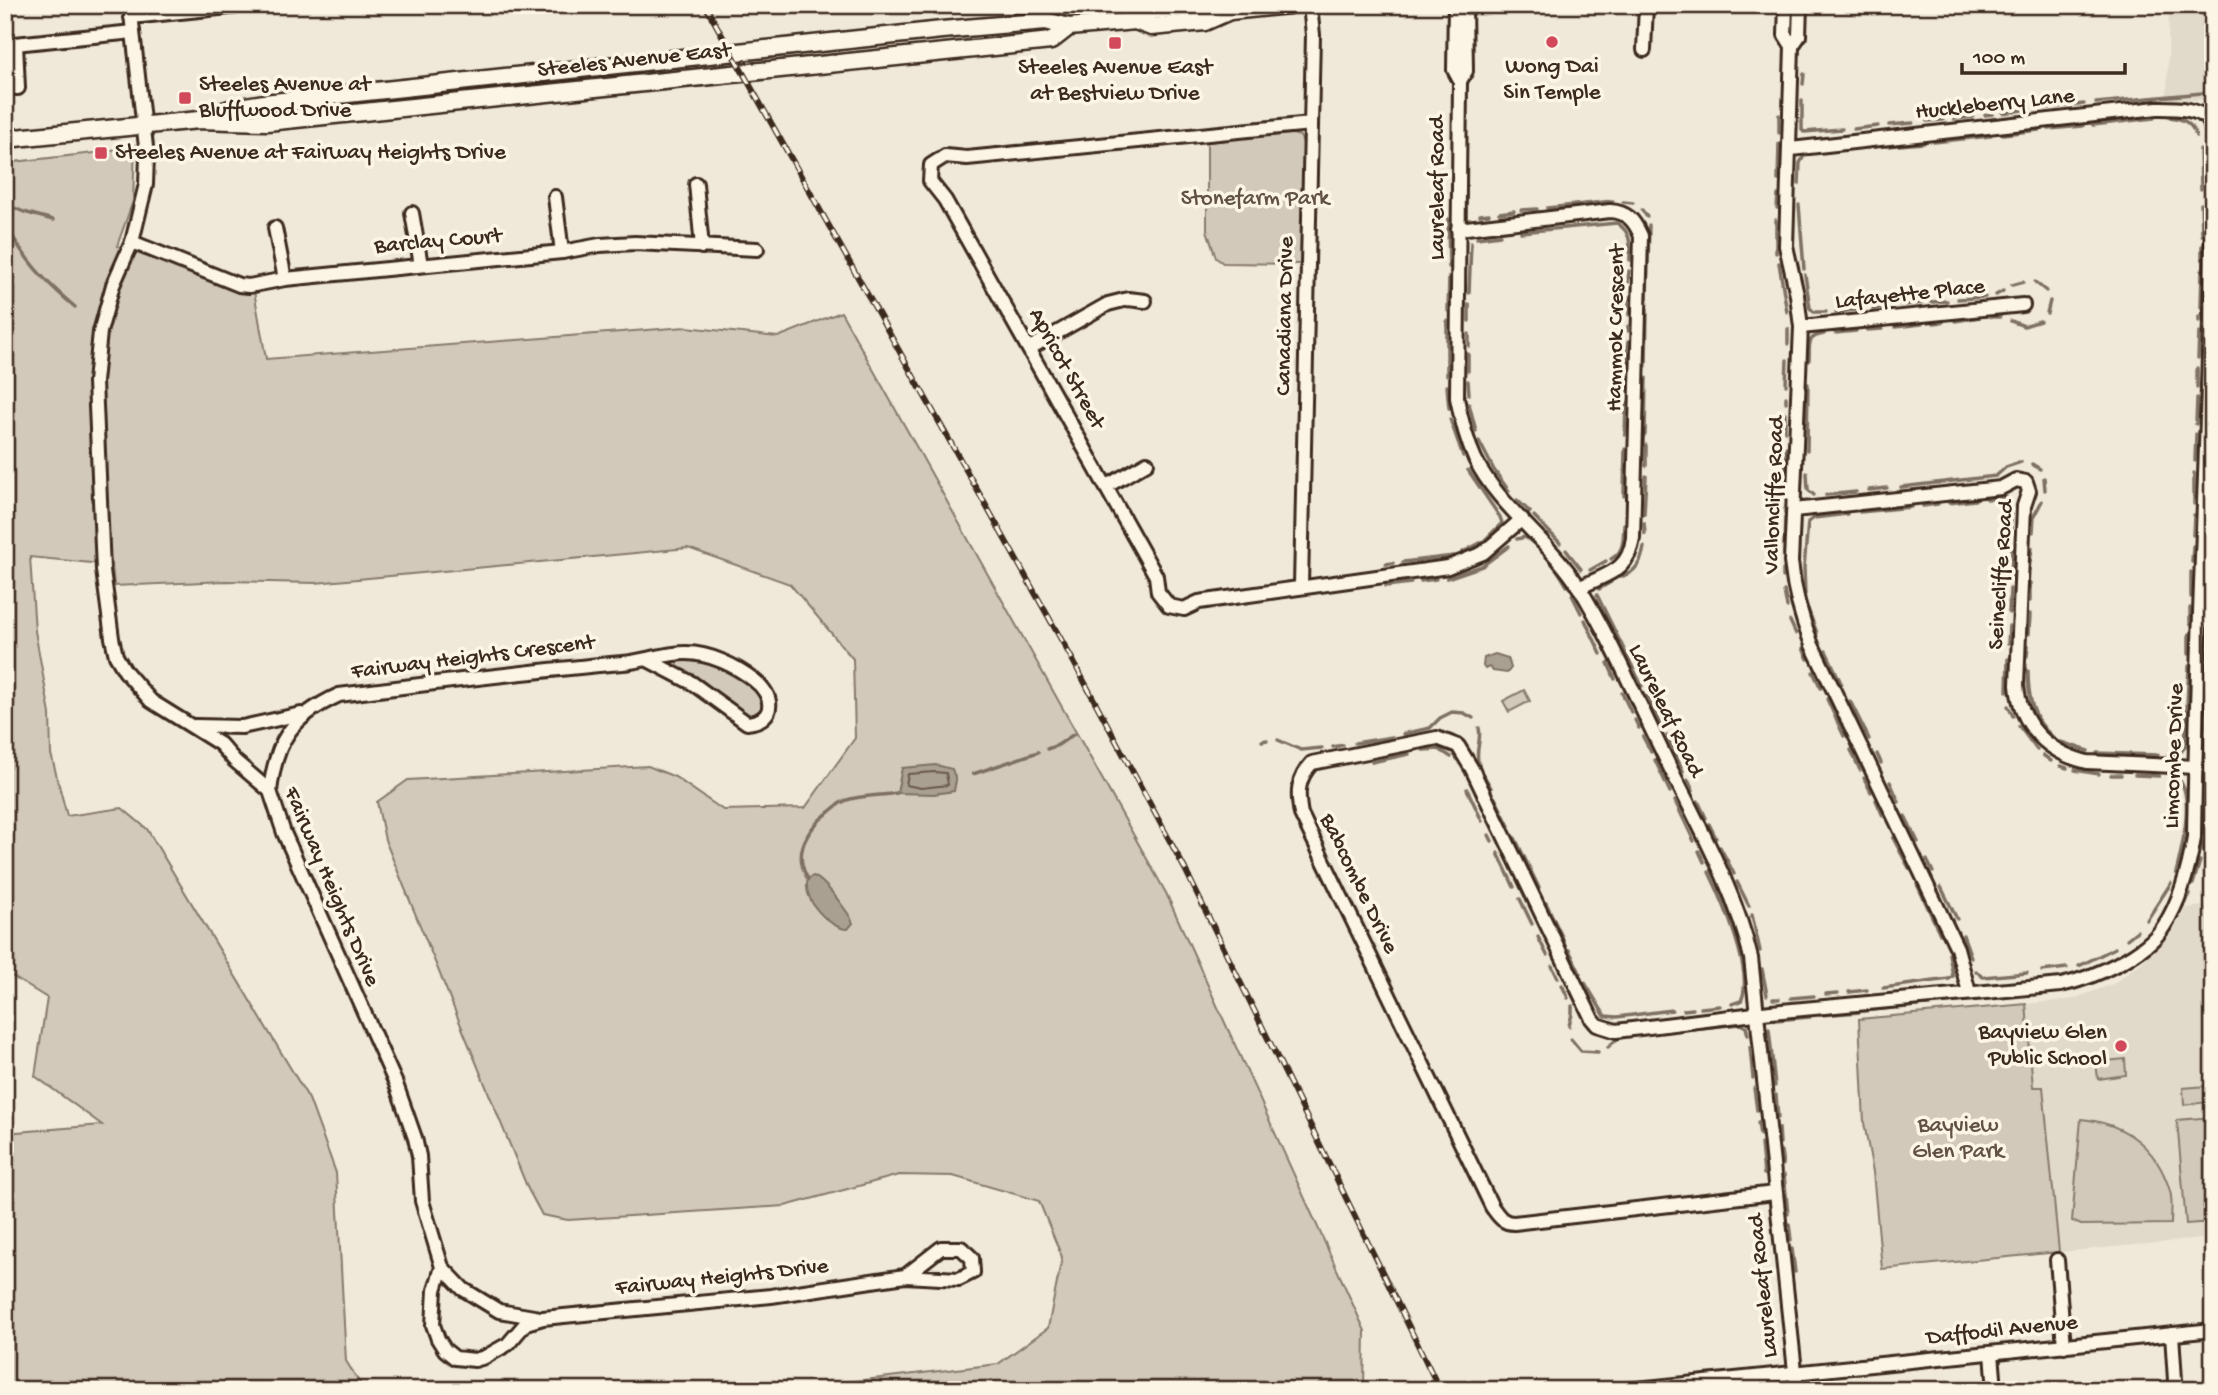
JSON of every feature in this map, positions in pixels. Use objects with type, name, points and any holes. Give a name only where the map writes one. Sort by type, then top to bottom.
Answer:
[{"type":"main road","name":"Steeles Avenue East","points":[[5,139],[199,120],[233,108],[264,103],[901,35],[1046,21],[1069,27],[1135,13],[1206,6],[1230,11],[1289,5]]},
{"type":"street","points":[[130,11],[249,5]]},
{"type":"street","name":"Canadiana Drive","points":[[1301,586],[1311,124],[1310,5]]},
{"type":"street","name":"Laureleaf Road","points":[[1455,5],[1454,70],[1460,81],[1457,398],[1464,432],[1476,461],[1496,491],[1557,555],[1580,588],[1735,901],[1751,958],[1797,1390]]},
{"type":"street","name":"Laureleaf Road","points":[[1460,81],[1466,71],[1465,5]]},
{"type":"street","points":[[1644,50],[1646,5]]},
{"type":"street","name":"Valloncliffe Road","points":[[1786,5],[1785,35],[1792,47],[1786,246],[1801,327],[1791,562],[1798,609],[1812,645],[1952,936],[1969,992]]},
{"type":"street","name":"Valloncliffe Road","points":[[1792,47],[1799,36],[1800,5]]},
{"type":"street","name":"Fairway Heights Drive","points":[[130,11],[147,156],[146,184],[132,242],[113,285],[96,354],[103,570],[116,656],[125,671],[151,701],[220,744],[270,792],[284,833],[396,1084],[419,1156],[422,1201],[442,1267],[463,1289],[499,1311],[543,1318]]},
{"type":"street","points":[[5,88],[18,88],[10,45],[133,32]]},
{"type":"street","name":"Huckleberry Lane","points":[[1791,149],[2146,109],[2183,109],[2203,116],[2211,124],[2213,146]]},
{"type":"street","name":"Apricot Street","points":[[1311,124],[967,158],[945,156],[931,165],[930,181],[946,200],[1030,348],[1156,576],[1158,592],[1169,606],[1184,609],[1199,602],[1436,569],[1483,553],[1522,519]]},
{"type":"street","name":"Limcombe Drive","points":[[1756,1013],[2037,988],[2084,980],[2100,974],[2142,948],[2164,928],[2189,865],[2194,838],[2212,283],[2213,156]]},
{"type":"street","points":[[696,184],[702,247]]},
{"type":"street","points":[[555,197],[562,252]]},
{"type":"street","name":"Hammok Crescent","points":[[1458,229],[1609,211],[1621,212],[1630,217],[1641,236],[1631,551],[1627,561],[1619,568],[1580,588]]},
{"type":"street","points":[[412,213],[421,265]]},
{"type":"street","points":[[275,228],[285,279]]},
{"type":"street","name":"Barclay Court","points":[[132,242],[239,285],[249,286],[285,279],[562,252],[600,245],[635,243],[757,249]]},
{"type":"street","points":[[1030,348],[1108,304],[1128,299],[1144,301]]},
{"type":"street","name":"Lafayette Place","points":[[1801,327],[2023,305]]},
{"type":"street","points":[[1107,486],[1147,463]]},
{"type":"street","name":"Seinecliffe Road","points":[[1794,510],[2001,488],[2015,480],[2026,482],[2029,491],[2024,506],[2017,685],[2018,697],[2028,721],[2048,745],[2071,758],[2087,762],[2196,767]]},
{"type":"street","name":"Fairway Heights Crescent","points":[[270,792],[280,744],[288,731],[318,704],[339,695],[648,660],[687,653],[713,658],[739,668],[765,688],[770,702],[765,717],[758,722],[747,723],[692,683],[648,660]]},
{"type":"street","name":"Fairway Heights Crescent","points":[[191,726],[242,727],[308,712]]},
{"type":"street","name":"Babcombe Drive","points":[[1756,1013],[1616,1031],[1597,1025],[1584,1004],[1472,769],[1458,746],[1437,738],[1312,763],[1303,773],[1298,796],[1301,814],[1492,1207],[1501,1219],[1514,1223],[1775,1194]]},
{"type":"street","name":"Fairway Heights Drive","points":[[442,1267],[435,1290],[433,1325],[445,1350],[455,1358],[475,1360],[508,1344],[526,1323],[543,1318],[771,1296],[905,1276],[959,1279],[973,1272],[972,1258],[961,1248],[941,1248],[905,1276]]},
{"type":"street","points":[[2057,1260],[2064,1346]]},
{"type":"street","name":"Daffodil Avenue","points":[[1627,1390],[2213,1330]]},
{"type":"street","points":[[2172,1334],[2176,1386]]},
{"type":"street","points":[[1992,1353],[1995,1390]]},
{"type":"shaded area","points":[[2169,5],[2213,5],[2213,95],[2210,100],[2167,100]]},
{"type":"shaded area","name":"Bayview Glen Public School","points":[[2213,905],[2213,1238],[2059,1252],[2043,1088],[2033,1088],[2026,1004],[2073,999],[2113,984],[2169,936],[2186,908]]},
{"type":"green space","name":"Stonefarm Park","points":[[1289,133],[1300,136],[1304,145],[1301,264],[1223,263],[1216,258],[1207,230],[1207,142]]},
{"type":"green space","points":[[135,145],[133,201],[117,246],[235,289],[254,291],[266,359],[686,327],[778,337],[841,312],[1166,893],[1365,1331],[1364,1390],[780,1390],[998,1364],[1048,1328],[1062,1257],[1039,1201],[953,1176],[899,1175],[785,1206],[568,1220],[542,1215],[528,1189],[385,840],[377,802],[408,780],[648,766],[675,777],[723,810],[805,808],[855,738],[853,659],[790,584],[688,548],[315,583],[226,581],[114,586],[112,565],[30,557],[35,631],[50,714],[51,754],[67,816],[122,808],[147,829],[309,1099],[336,1173],[346,1361],[364,1390],[5,1390],[5,1133],[102,1125],[35,1076],[47,998],[5,972],[5,163],[103,152]]},
{"type":"green space","points":[[679,660],[715,666],[739,676],[758,693],[764,703],[759,716],[752,719],[743,715],[702,680],[676,667]]},
{"type":"green space","points":[[1524,690],[1530,701],[1509,712],[1503,701]]},
{"type":"green space","name":"Bayview Glen Park","points":[[2026,1004],[2033,1087],[2043,1087],[2059,1252],[1882,1269],[1873,1172],[1864,1123],[1859,1019]]},
{"type":"green space","points":[[2125,1059],[2126,1075],[2098,1079],[2096,1062]]},
{"type":"green space","points":[[2207,1086],[2209,1102],[2184,1105],[2183,1088]]},
{"type":"green space","points":[[2213,1117],[2213,1222],[2186,1224],[2177,1120]]},
{"type":"green space","points":[[2081,1119],[2097,1121],[2125,1132],[2148,1150],[2164,1175],[2170,1191],[2171,1224],[2081,1225],[2072,1221]]},
{"type":"water","points":[[1495,654],[1508,658],[1511,668],[1507,673],[1493,671],[1489,667],[1485,669],[1483,666],[1484,658]]},
{"type":"water","points":[[936,765],[952,769],[956,780],[954,791],[934,794],[897,793],[902,768]]},
{"type":"water","points":[[813,876],[818,878],[847,912],[853,923],[848,929],[833,924],[818,911],[807,887],[808,879]]},
{"type":"waterway","points":[[1803,84],[1804,74]]},
{"type":"waterway","points":[[2096,103],[2213,92]]},
{"type":"waterway","points":[[1802,101],[1804,132],[1842,129]]},
{"type":"waterway","points":[[2045,108],[2084,104]]},
{"type":"waterway","points":[[2003,113],[2029,109]]},
{"type":"waterway","points":[[1985,115],[1993,114]]},
{"type":"waterway","points":[[1779,115],[1779,133]]},
{"type":"waterway","points":[[1954,119],[1973,117]]},
{"type":"waterway","points":[[2170,117],[2187,122],[2196,136]]},
{"type":"waterway","points":[[2093,125],[2154,118]]},
{"type":"waterway","points":[[1927,121],[1943,120]]},
{"type":"waterway","points":[[1889,125],[1913,123]]},
{"type":"waterway","points":[[1854,129],[1878,126]]},
{"type":"waterway","points":[[2049,129],[2083,126]]},
{"type":"waterway","points":[[2003,134],[2039,130]]},
{"type":"waterway","points":[[1934,142],[1990,136]]},
{"type":"waterway","points":[[1886,146],[1924,143]]},
{"type":"waterway","points":[[1778,180],[1779,144]]},
{"type":"waterway","points":[[1825,152],[1853,149]]},
{"type":"waterway","points":[[2200,150],[2201,189]]},
{"type":"waterway","points":[[1799,184],[1800,163],[1804,156],[1811,153]]},
{"type":"waterway","points":[[1777,208],[1778,195]]},
{"type":"waterway","points":[[1547,208],[1613,201]]},
{"type":"waterway","points":[[1623,202],[1633,203]]},
{"type":"waterway","points":[[2201,204],[2202,235]]},
{"type":"waterway","points":[[7,205],[53,220]]},
{"type":"waterway","points":[[1799,205],[1804,269]]},
{"type":"waterway","points":[[1521,210],[1537,209]]},
{"type":"waterway","points":[[1642,210],[1647,217]]},
{"type":"waterway","points":[[1499,213],[1514,211]]},
{"type":"waterway","points":[[1480,215],[1489,214]]},
{"type":"waterway","points":[[1448,219],[1449,267]]},
{"type":"waterway","points":[[1776,220],[1776,253]]},
{"type":"waterway","points":[[1521,232],[1617,223],[1628,235],[1630,260]]},
{"type":"waterway","points":[[5,224],[36,269],[75,307]]},
{"type":"waterway","points":[[1647,299],[1649,225]]},
{"type":"waterway","points":[[1477,238],[1500,235]]},
{"type":"waterway","points":[[1469,293],[1471,243]]},
{"type":"waterway","points":[[2202,246],[2202,259]]},
{"type":"waterway","points":[[1779,263],[1787,312]]},
{"type":"waterway","points":[[2201,307],[2202,270]]},
{"type":"waterway","points":[[1628,282],[1629,271]]},
{"type":"waterway","points":[[1805,275],[1810,308],[1814,312],[1826,312]]},
{"type":"waterway","points":[[1448,311],[1449,277]]},
{"type":"waterway","points":[[2012,285],[2023,282]]},
{"type":"waterway","points":[[2035,282],[2046,291]]},
{"type":"waterway","points":[[1996,295],[2003,291]]},
{"type":"waterway","points":[[1629,297],[1629,315]]},
{"type":"waterway","points":[[1958,299],[1985,297]]},
{"type":"waterway","points":[[1931,302],[1947,301]]},
{"type":"waterway","points":[[2047,313],[2050,301]]},
{"type":"waterway","points":[[1901,305],[1922,303]]},
{"type":"waterway","points":[[1469,304],[1469,321]]},
{"type":"waterway","points":[[1873,309],[1883,307]]},
{"type":"waterway","points":[[1646,366],[1647,309]]},
{"type":"waterway","points":[[1836,312],[1864,309]]},
{"type":"waterway","points":[[2199,316],[2199,321]]},
{"type":"waterway","points":[[1955,321],[1980,317]]},
{"type":"waterway","points":[[1991,317],[2000,317]]},
{"type":"waterway","points":[[1447,321],[1447,375]]},
{"type":"waterway","points":[[2011,321],[2024,326],[2040,321]]},
{"type":"waterway","points":[[1934,323],[1943,322]]},
{"type":"waterway","points":[[1895,327],[1922,324]]},
{"type":"waterway","points":[[1628,326],[1628,331]]},
{"type":"waterway","points":[[1788,329],[1788,344]]},
{"type":"waterway","points":[[1867,330],[1882,329]]},
{"type":"waterway","points":[[1835,333],[1856,331]]},
{"type":"waterway","points":[[2198,358],[2199,332]]},
{"type":"waterway","points":[[1469,334],[1469,346]]},
{"type":"waterway","points":[[1809,360],[1809,345],[1812,339],[1824,334]]},
{"type":"waterway","points":[[1627,364],[1628,341]]},
{"type":"waterway","points":[[1468,354],[1468,371]]},
{"type":"waterway","points":[[1786,385],[1787,360]]},
{"type":"waterway","points":[[2197,368],[2197,387]]},
{"type":"waterway","points":[[1626,390],[1627,377]]},
{"type":"waterway","points":[[1645,435],[1646,378]]},
{"type":"waterway","points":[[1468,381],[1469,394]]},
{"type":"waterway","points":[[1807,450],[1808,384]]},
{"type":"waterway","points":[[1447,386],[1449,408]]},
{"type":"waterway","points":[[1786,397],[1786,402]]},
{"type":"waterway","points":[[2196,424],[2197,398]]},
{"type":"waterway","points":[[1625,435],[1626,403]]},
{"type":"waterway","points":[[1469,404],[1476,431]]},
{"type":"waterway","points":[[1785,413],[1785,431]]},
{"type":"waterway","points":[[1450,419],[1463,456]]},
{"type":"waterway","points":[[2195,461],[2196,434]]},
{"type":"waterway","points":[[1479,441],[1509,491]]},
{"type":"waterway","points":[[1646,445],[1646,466]]},
{"type":"waterway","points":[[1785,495],[1786,447]]},
{"type":"waterway","points":[[1624,496],[1625,449]]},
{"type":"waterway","points":[[1901,487],[1996,476],[2006,467],[2021,462]]},
{"type":"waterway","points":[[2032,464],[2040,469]]},
{"type":"waterway","points":[[1463,552],[1484,541],[1502,523],[1468,470]]},
{"type":"waterway","points":[[1807,473],[1808,490],[1814,495]]},
{"type":"waterway","points":[[2194,473],[2194,504]]},
{"type":"waterway","points":[[1644,514],[1646,476]]},
{"type":"waterway","points":[[2044,478],[2045,490]]},
{"type":"waterway","points":[[1869,490],[1887,488]]},
{"type":"waterway","points":[[1826,495],[1856,492]]},
{"type":"waterway","points":[[1987,499],[2007,498],[2011,508],[2011,534]]},
{"type":"waterway","points":[[1517,500],[1530,512]]},
{"type":"waterway","points":[[1949,503],[1975,500]]},
{"type":"waterway","points":[[2033,532],[2034,516],[2042,501]]},
{"type":"waterway","points":[[1923,506],[1938,504]]},
{"type":"waterway","points":[[1860,512],[1911,507]]},
{"type":"waterway","points":[[1805,594],[1804,567],[1808,522],[1814,518],[1847,514]]},
{"type":"waterway","points":[[2193,535],[2194,515]]},
{"type":"waterway","points":[[1534,516],[1560,543]]},
{"type":"waterway","points":[[1784,554],[1785,518]]},
{"type":"waterway","points":[[1644,523],[1645,534]]},
{"type":"waterway","points":[[1611,559],[1621,549],[1624,524]]},
{"type":"waterway","points":[[1517,539],[1525,537],[1537,547],[1554,565],[1567,586]]},
{"type":"waterway","points":[[1447,578],[1482,566],[1509,546]]},
{"type":"waterway","points":[[2011,580],[2012,546]]},
{"type":"waterway","points":[[2192,562],[2193,546]]},
{"type":"waterway","points":[[1623,576],[1638,565],[1644,547]]},
{"type":"waterway","points":[[2212,547],[2212,557]]},
{"type":"waterway","points":[[2029,569],[2032,548]]},
{"type":"waterway","points":[[1566,550],[1581,569]]},
{"type":"waterway","points":[[1403,562],[1454,556]]},
{"type":"waterway","points":[[1590,570],[1606,561]]},
{"type":"waterway","points":[[1386,564],[1393,563]]},
{"type":"waterway","points":[[2210,616],[2211,568]]},
{"type":"waterway","points":[[1783,570],[1783,577]]},
{"type":"waterway","points":[[2191,572],[2191,597]]},
{"type":"waterway","points":[[1421,581],[1436,579]]},
{"type":"waterway","points":[[1599,589],[1611,582]]},
{"type":"waterway","points":[[1386,586],[1411,583]]},
{"type":"waterway","points":[[2030,583],[2030,601]]},
{"type":"waterway","points":[[2009,613],[2010,589]]},
{"type":"waterway","points":[[1784,591],[1787,607]]},
{"type":"waterway","points":[[1572,595],[1581,613]]},
{"type":"waterway","points":[[1597,595],[1642,686]]},
{"type":"waterway","points":[[2190,608],[2190,624]]},
{"type":"waterway","points":[[1808,609],[1817,633]]},
{"type":"waterway","points":[[2029,634],[2030,614]]},
{"type":"waterway","points":[[1585,620],[1601,654]]},
{"type":"waterway","points":[[1790,621],[1796,634]]},
{"type":"waterway","points":[[2008,644],[2009,626]]},
{"type":"waterway","points":[[2209,657],[2210,628]]},
{"type":"waterway","points":[[2189,634],[2189,654]]},
{"type":"waterway","points":[[2027,656],[2028,646]]},
{"type":"waterway","points":[[1803,648],[1808,659]]},
{"type":"waterway","points":[[1826,651],[1841,683]]},
{"type":"waterway","points":[[2007,691],[2008,659]]},
{"type":"waterway","points":[[1608,663],[1615,679]]},
{"type":"waterway","points":[[2168,755],[2180,753],[2185,747],[2189,666]]},
{"type":"waterway","points":[[2208,668],[2208,676]]},
{"type":"waterway","points":[[2028,671],[2029,689],[2036,715],[2052,736]]},
{"type":"waterway","points":[[1813,672],[1821,688]]},
{"type":"waterway","points":[[2208,688],[2208,713]]},
{"type":"waterway","points":[[1622,693],[1631,712]]},
{"type":"waterway","points":[[1647,696],[1662,727]]},
{"type":"waterway","points":[[1827,699],[1844,736]]},
{"type":"waterway","points":[[1850,701],[1869,739]]},
{"type":"waterway","points":[[2008,706],[2013,716]]},
{"type":"waterway","points":[[1403,734],[1430,728],[1440,718],[1452,712],[1464,713],[1473,718]]},
{"type":"waterway","points":[[1635,720],[1639,728]]},
{"type":"waterway","points":[[2019,726],[2037,750]]},
{"type":"waterway","points":[[1479,728],[1479,765]]},
{"type":"waterway","points":[[1047,749],[1074,734]]},
{"type":"waterway","points":[[2207,764],[2208,735]]},
{"type":"waterway","points":[[1667,736],[1683,771]]},
{"type":"waterway","points":[[1355,743],[1392,737]]},
{"type":"waterway","points":[[1643,737],[1651,752]]},
{"type":"waterway","points":[[1262,741],[1267,740]]},
{"type":"waterway","points":[[1278,740],[1301,750],[1322,748]]},
{"type":"waterway","points":[[2061,742],[2088,751]]},
{"type":"waterway","points":[[1333,747],[1343,745]]},
{"type":"waterway","points":[[1423,750],[1439,749],[1451,757]]},
{"type":"waterway","points":[[1851,750],[1860,770]]},
{"type":"waterway","points":[[973,774],[1038,752]]},
{"type":"waterway","points":[[2097,753],[2158,755]]},
{"type":"waterway","points":[[1372,762],[1409,754]]},
{"type":"waterway","points":[[1877,754],[1881,763]]},
{"type":"waterway","points":[[2043,755],[2051,761]]},
{"type":"waterway","points":[[1655,760],[1670,792]]},
{"type":"waterway","points":[[2061,766],[2067,768]]},
{"type":"waterway","points":[[2075,770],[2099,774]]},
{"type":"waterway","points":[[2206,774],[2206,790]]},
{"type":"waterway","points":[[2111,775],[2121,775]]},
{"type":"waterway","points":[[2135,775],[2159,776]]},
{"type":"waterway","points":[[2172,775],[2180,781],[2185,791],[2186,805],[2184,836],[2176,873]]},
{"type":"waterway","points":[[1484,776],[1491,788]]},
{"type":"waterway","points":[[1864,778],[1871,792]]},
{"type":"waterway","points":[[1688,780],[1693,791]]},
{"type":"waterway","points":[[1890,782],[1899,802]]},
{"type":"waterway","points":[[1467,789],[1482,821]]},
{"type":"waterway","points":[[808,879],[801,860],[802,851],[808,834],[821,819],[847,800],[897,793]]},
{"type":"waterway","points":[[1495,798],[1509,826]]},
{"type":"waterway","points":[[1876,800],[1883,816]]},
{"type":"waterway","points":[[2204,834],[2206,800]]},
{"type":"waterway","points":[[1675,801],[1694,841]]},
{"type":"waterway","points":[[1698,801],[1706,818]]},
{"type":"waterway","points":[[1905,816],[1918,842]]},
{"type":"waterway","points":[[1709,824],[1716,838]]},
{"type":"waterway","points":[[1489,835],[1492,841]]},
{"type":"waterway","points":[[1515,838],[1539,888]]},
{"type":"waterway","points":[[1893,838],[1909,868]]},
{"type":"waterway","points":[[2202,851],[2203,843]]},
{"type":"waterway","points":[[1720,847],[1728,862]]},
{"type":"waterway","points":[[1699,851],[1704,862]]},
{"type":"waterway","points":[[1498,853],[1514,887]]},
{"type":"waterway","points":[[1927,860],[1933,872]]},
{"type":"waterway","points":[[2193,884],[2200,861]]},
{"type":"waterway","points":[[1729,864],[1734,874]]},
{"type":"waterway","points":[[1709,872],[1735,936],[1744,973],[1741,1001],[1732,1004]]},
{"type":"waterway","points":[[1737,882],[1749,906]]},
{"type":"waterway","points":[[2147,920],[2171,883]]},
{"type":"waterway","points":[[1917,884],[1940,934]]},
{"type":"waterway","points":[[1941,887],[1957,919]]},
{"type":"waterway","points":[[2180,911],[2190,894]]},
{"type":"waterway","points":[[1520,899],[1532,924]]},
{"type":"waterway","points":[[1546,903],[1563,939]]},
{"type":"waterway","points":[[1752,915],[1760,951]]},
{"type":"waterway","points":[[2127,939],[2137,931]]},
{"type":"waterway","points":[[1963,935],[1971,957]]},
{"type":"waterway","points":[[1538,937],[1547,955]]},
{"type":"waterway","points":[[2079,966],[2115,948]]},
{"type":"waterway","points":[[1569,950],[1580,973]]},
{"type":"waterway","points":[[1883,988],[1949,979],[1953,976],[1949,954]]},
{"type":"waterway","points":[[1552,966],[1558,978]]},
{"type":"waterway","points":[[2042,971],[2067,968]]},
{"type":"waterway","points":[[1762,969],[1767,995]]},
{"type":"waterway","points":[[1976,971],[1983,977],[2027,973]]},
{"type":"waterway","points":[[1585,983],[1605,1016],[1672,1010]]},
{"type":"waterway","points":[[1562,985],[1568,998]]},
{"type":"waterway","points":[[1849,992],[1867,990]]},
{"type":"waterway","points":[[1826,994],[1838,993]]},
{"type":"waterway","points":[[1791,998],[1814,996]]},
{"type":"waterway","points":[[1897,1008],[2015,996]]},
{"type":"waterway","points":[[1773,999],[1779,999]]},
{"type":"waterway","points":[[1569,1026],[1572,1006]]},
{"type":"waterway","points":[[1701,1008],[1720,1006]]},
{"type":"waterway","points":[[1863,1011],[1893,1008]]},
{"type":"waterway","points":[[1684,1010],[1693,1009]]},
{"type":"waterway","points":[[1820,1015],[1860,1012]]},
{"type":"waterway","points":[[1776,1020],[1810,1017]]},
{"type":"waterway","points":[[1662,1032],[1740,1024],[1746,1027],[1748,1035]]},
{"type":"waterway","points":[[1769,1029],[1775,1086]]},
{"type":"waterway","points":[[1639,1034],[1651,1033]]},
{"type":"waterway","points":[[1608,1047],[1623,1037]]},
{"type":"waterway","points":[[1571,1039],[1581,1051],[1598,1052]]},
{"type":"waterway","points":[[1750,1047],[1753,1078]]},
{"type":"waterway","points":[[1754,1088],[1757,1110]]},
{"type":"waterway","points":[[1776,1095],[1778,1118]]},
{"type":"waterway","points":[[1758,1122],[1760,1135]]},
{"type":"waterway","points":[[1779,1128],[1780,1143]]},
{"type":"waterway","points":[[1761,1144],[1764,1174]]},
{"type":"waterway","points":[[1781,1151],[1783,1165]]},
{"type":"waterway","points":[[1784,1175],[1788,1214]]},
{"type":"waterway","points":[[1789,1224],[1791,1240]]},
{"type":"waterway","points":[[1792,1249],[1795,1272]]},
{"type":"railway","points":[[705,5],[1071,657],[1185,869],[1440,1390]]},
{"type":"place","name":"Wong Dai Sin Temple","points":[[1552,42]]},
{"type":"place","name":"Steeles Avenue East at Bestview Drive","points":[[1115,43]]},
{"type":"place","name":"Steeles Avenue at Bluffwood Drive","points":[[185,98]]},
{"type":"place","name":"Steeles Avenue at Fairway Heights Drive","points":[[101,153]]},
{"type":"place","name":"Bayview Glen Public School","points":[[2121,1046]]}]
